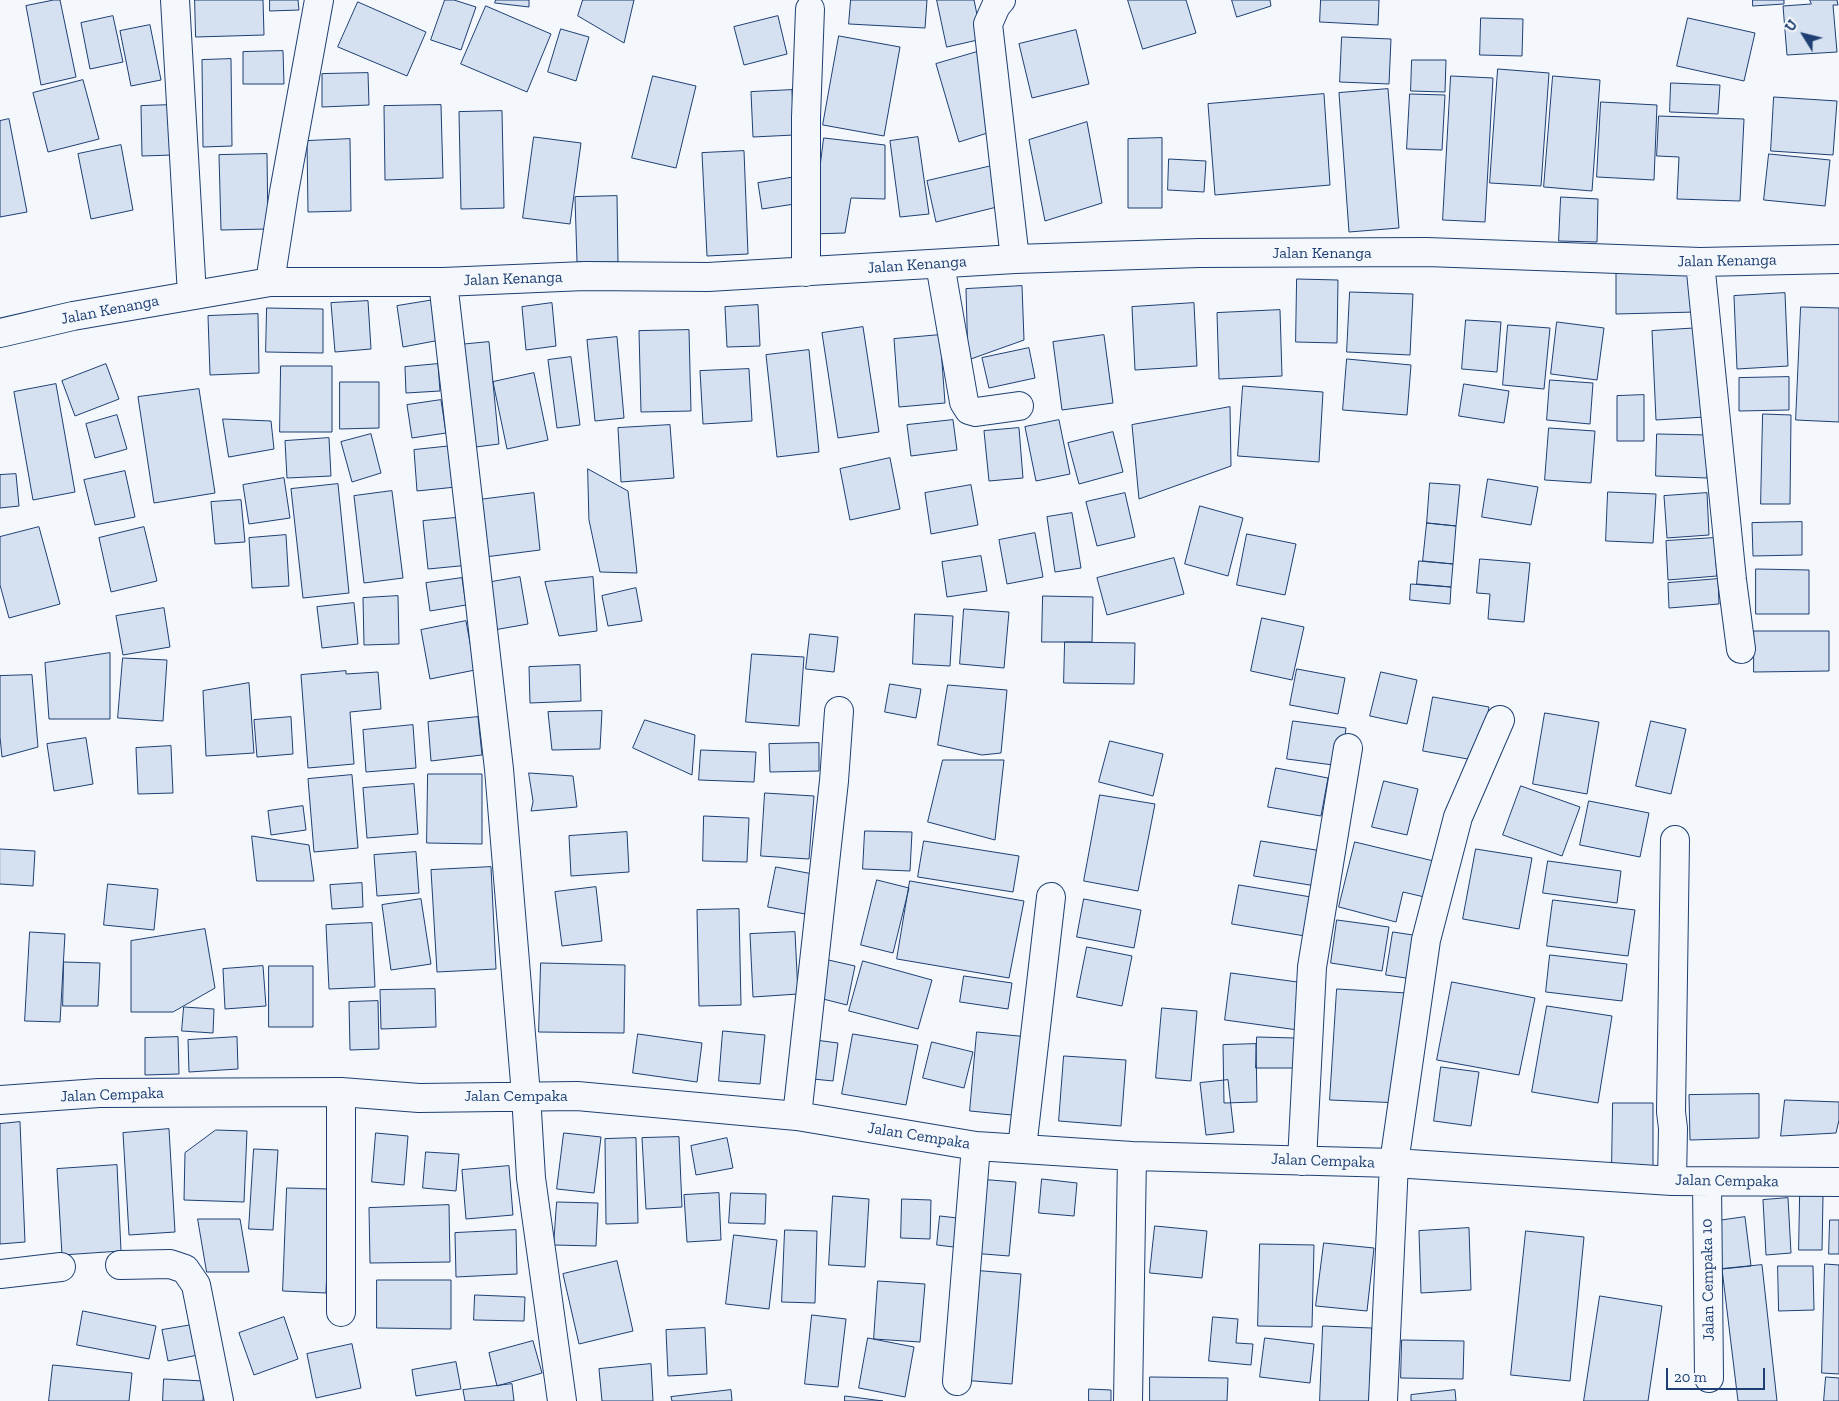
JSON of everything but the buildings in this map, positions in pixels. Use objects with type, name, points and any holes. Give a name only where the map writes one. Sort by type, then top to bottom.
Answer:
[{"type":"street","points":[[175,0],[192,295]]},
{"type":"street","points":[[270,282],[284,192],[319,0]]},
{"type":"street","points":[[1001,0],[996,6],[988,24],[1015,259]]},
{"type":"street","points":[[806,272],[806,117],[810,9]]},
{"type":"street","name":"Jalan Kenanga","points":[[0,333],[73,316],[270,282],[443,282],[585,276],[708,277],[1015,259],[1199,253],[1427,252],[1700,262],[1839,259]]},
{"type":"street","points":[[1700,262],[1732,580],[1741,649]]},
{"type":"street","points":[[940,264],[964,402],[969,410],[976,412],[1019,406]]},
{"type":"street","points":[[443,282],[500,769],[531,1178],[562,1401]]},
{"type":"street","points":[[797,1116],[839,711]]},
{"type":"street","points":[[1383,1401],[1394,1163],[1426,940],[1458,817],[1500,720]]},
{"type":"street","points":[[1302,1161],[1312,967],[1348,748]]},
{"type":"street","points":[[1672,1181],[1673,1128],[1671,1112],[1675,840]]},
{"type":"street","points":[[1022,1148],[1051,897]]},
{"type":"street","points":[[341,1092],[341,1312]]},
{"type":"street","name":"Jalan Cempaka","points":[[0,1100],[99,1093],[341,1092],[419,1098],[526,1095],[578,1096],[797,1116],[976,1146],[1132,1156],[1394,1163],[1672,1181],[1839,1182]]},
{"type":"street","points":[[957,1381],[976,1146]]},
{"type":"street","points":[[1128,1401],[1132,1156]]},
{"type":"street","name":"Jalan Cempaka 10","points":[[1707,1182],[1709,1378]]},
{"type":"street","points":[[120,1265],[170,1264],[185,1269],[196,1285],[218,1401]]},
{"type":"street","points":[[0,1274],[62,1267]]}]
